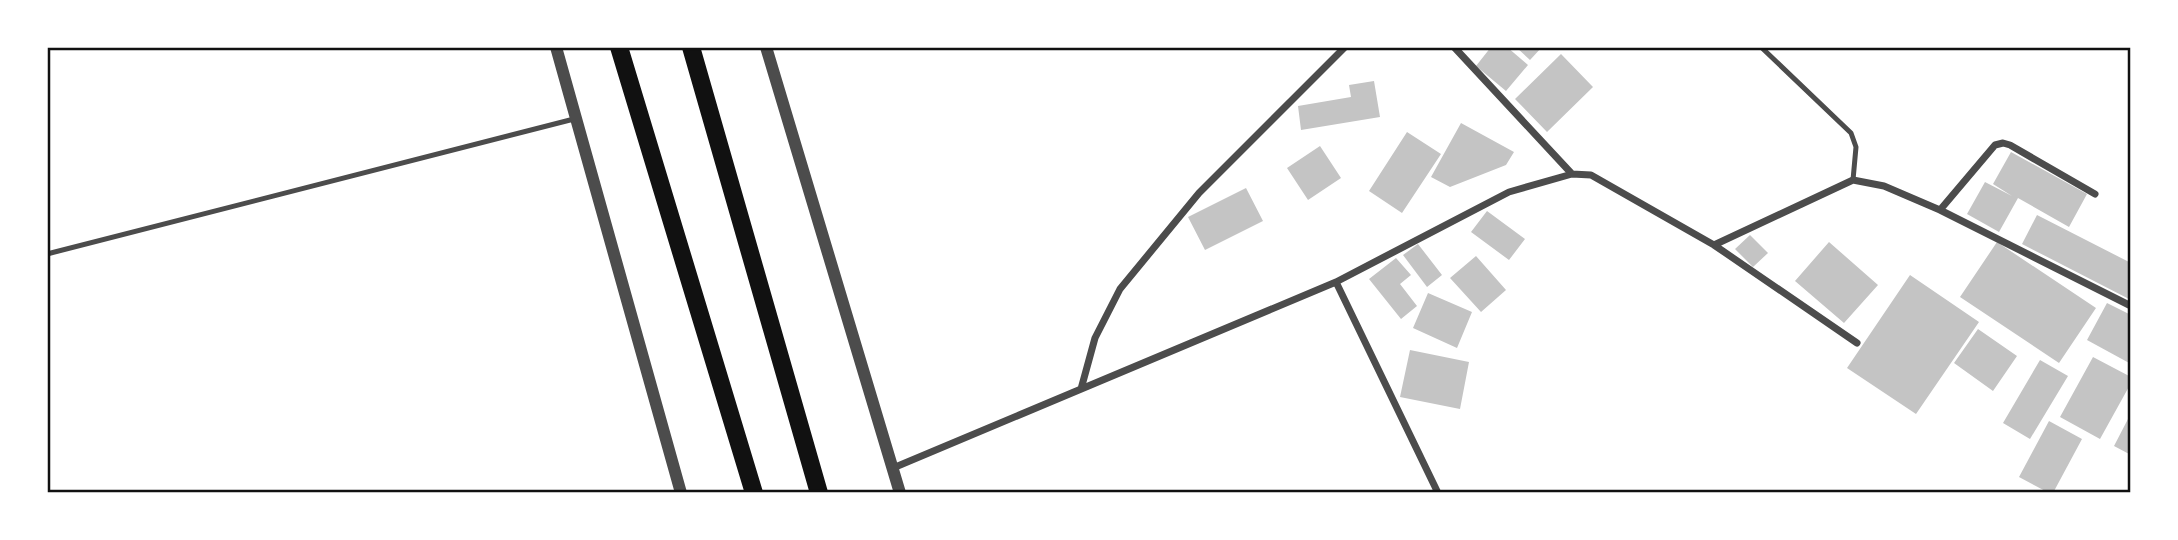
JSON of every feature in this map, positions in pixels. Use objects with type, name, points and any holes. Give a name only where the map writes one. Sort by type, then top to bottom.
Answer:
[{"type":"main road","points":[[619,47],[754,493]]},
{"type":"main road","points":[[691,47],[819,493]]},
{"type":"street","points":[[556,47],[681,493]]},
{"type":"street","points":[[766,47],[900,493]]},
{"type":"street","points":[[1081,389],[1095,338],[1120,289],[1199,193],[1345,47]]},
{"type":"street","points":[[1454,47],[1572,174]]},
{"type":"street","points":[[1940,210],[1995,145],[2003,143],[2095,194]]},
{"type":"street","points":[[893,468],[1335,282],[1509,192],[1572,174],[1591,175],[1714,245],[1857,343]]},
{"type":"street","points":[[1714,245],[1853,180],[1884,186],[1940,210],[2131,306]]},
{"type":"street","points":[[1335,282],[1438,493]]},
{"type":"lane","points":[[1761,47],[1851,133],[1856,147],[1853,180]]},
{"type":"lane","points":[[47,254],[577,118]]},
{"type":"building","points":[[1491,47],[1507,47],[1528,65],[1506,91],[1476,66]]},
{"type":"building","points":[[1516,47],[1542,47],[1530,60]]},
{"type":"building","points":[[1561,54],[1593,87],[1547,132],[1515,99]]},
{"type":"building","points":[[1374,81],[1380,117],[1301,130],[1298,106],[1351,97],[1349,85]]},
{"type":"building","points":[[1461,123],[1514,152],[1506,165],[1450,187],[1431,177]]},
{"type":"building","points":[[1407,132],[1441,154],[1402,213],[1369,191]]},
{"type":"building","points":[[1320,146],[1341,178],[1308,200],[1287,168]]},
{"type":"building","points":[[2011,152],[2087,194],[2069,227],[2018,198],[1999,232],[1967,214],[1985,182],[2012,196],[1993,184]]},
{"type":"building","points":[[1246,188],[1263,221],[1205,250],[1188,217]]},
{"type":"building","points":[[1487,211],[1525,239],[1509,260],[1471,232]]},
{"type":"building","points":[[2037,215],[2131,263],[2131,300],[2022,244]]},
{"type":"building","points":[[1750,235],[1768,253],[1753,267],[1735,249]]},
{"type":"building","points":[[1829,242],[1878,285],[1844,323],[1795,281]]},
{"type":"building","points":[[1997,242],[2096,308],[2059,363],[1960,297]]},
{"type":"building","points":[[1418,244],[1442,275],[1427,287],[1403,255]]},
{"type":"building","points":[[1476,256],[1506,290],[1481,312],[1450,278]]},
{"type":"building","points":[[1396,258],[1411,275],[1400,284],[1417,306],[1401,319],[1369,279]]},
{"type":"building","points":[[1910,275],[1979,322],[1916,414],[1847,368]]},
{"type":"building","points":[[1428,293],[1472,312],[1457,348],[1413,328]]},
{"type":"building","points":[[2107,303],[2131,315],[2131,364],[2087,340]]},
{"type":"building","points":[[1978,329],[2017,356],[1993,391],[1954,363]]},
{"type":"building","points":[[1410,350],[1469,362],[1460,409],[1400,397]]},
{"type":"building","points":[[2093,357],[2131,377],[2131,383],[2100,439],[2060,417]]},
{"type":"building","points":[[2040,360],[2068,376],[2030,439],[2003,423]]},
{"type":"building","points":[[2128,419],[2131,421],[2131,455],[2114,446]]},
{"type":"building","points":[[2049,421],[2082,439],[2053,493],[2019,477]]}]
